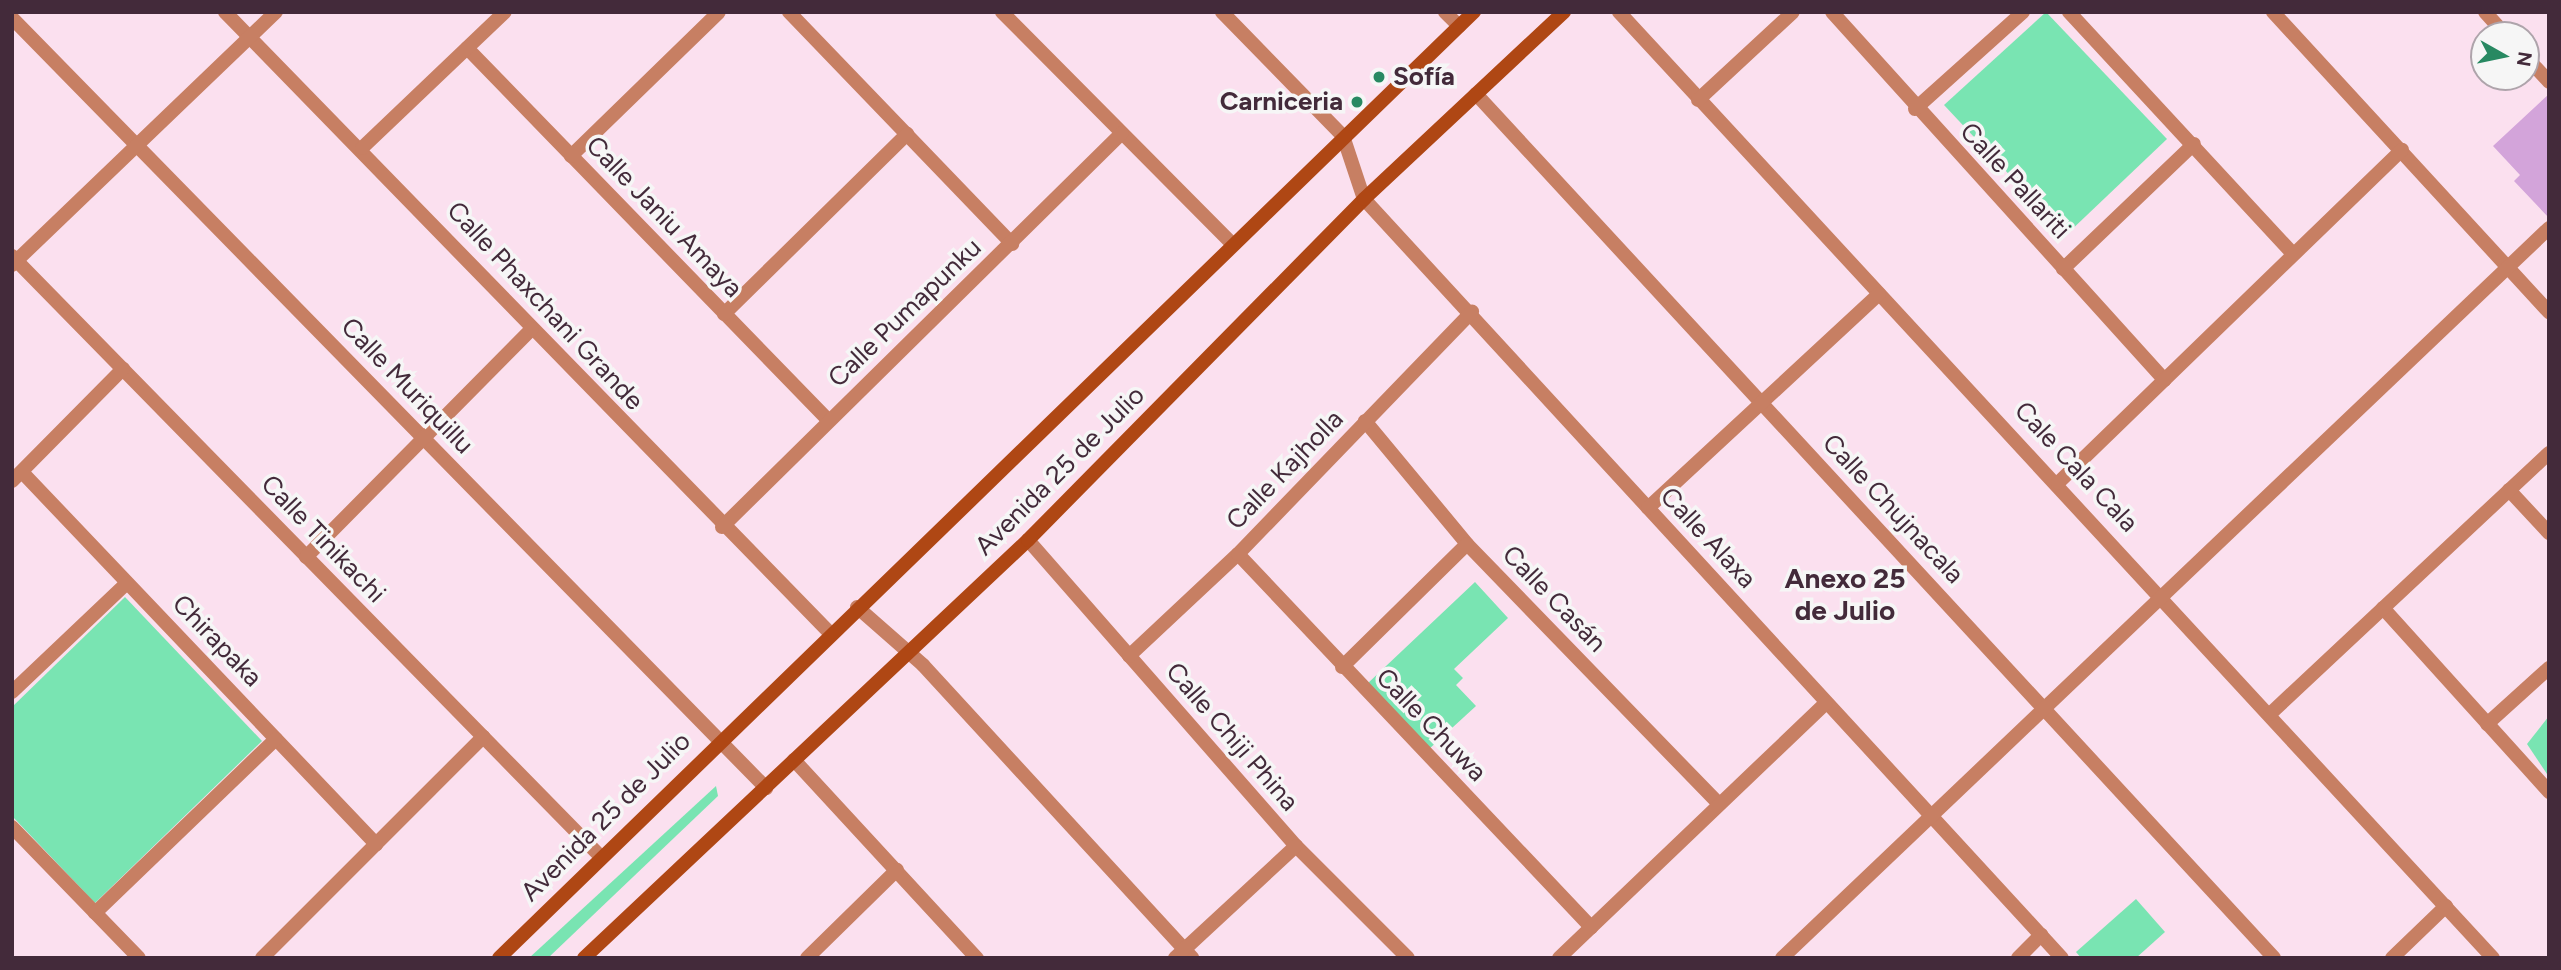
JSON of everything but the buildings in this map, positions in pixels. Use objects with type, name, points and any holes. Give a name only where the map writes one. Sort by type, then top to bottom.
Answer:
[{"type":"main road","name":"Avenida 25 de Julio","points":[[499,958],[829,632],[1474,12]]},
{"type":"main road","name":"Avenida 25 de Julio","points":[[584,958],[1028,540],[1364,199],[1563,12]]},
{"type":"street","name":"Calle Phaxchani Grande","points":[[225,12],[362,148],[722,527],[829,632]]},
{"type":"street","points":[[14,261],[276,12]]},
{"type":"street","points":[[362,148],[505,12]]},
{"type":"street","points":[[571,156],[719,12]]},
{"type":"street","points":[[789,12],[1012,244]]},
{"type":"street","points":[[1002,12],[1231,243]]},
{"type":"street","points":[[1222,12],[1343,136]]},
{"type":"street","points":[[1445,12],[1459,26]]},
{"type":"street","name":"Cale Cala Cala","points":[[1619,12],[1698,100],[2058,483],[2493,958]]},
{"type":"street","points":[[1698,100],[1793,12]]},
{"type":"street","name":"Calle Pallariti","points":[[1832,12],[1916,109],[2165,380]]},
{"type":"street","points":[[1916,109],[2023,12]]},
{"type":"street","points":[[2069,12],[2293,254]]},
{"type":"street","points":[[2273,12],[2549,312]]},
{"type":"street","name":"Calle Muriquillu","points":[[12,18],[766,788]]},
{"type":"street","name":"Calle Janiu Amaya","points":[[467,48],[828,420]]},
{"type":"street","name":"Calle Chujnacala","points":[[1476,94],[2274,958]]},
{"type":"street","name":"Calle Pumapunku","points":[[722,527],[828,420],[1012,244],[1122,132]]},
{"type":"street","points":[[724,314],[907,134]]},
{"type":"street","name":"Calle Alaxa","points":[[1343,136],[1364,199],[1472,312],[1826,703],[2062,958]]},
{"type":"street","points":[[2063,269],[2194,144]]},
{"type":"street","points":[[2058,483],[2402,150]]},
{"type":"street","points":[[1782,958],[2549,228]]},
{"type":"street","name":"Calle Tinikachi","points":[[14,261],[600,856]]},
{"type":"street","points":[[1648,508],[1879,294]]},
{"type":"street","name":"Calle Kajholla","points":[[1129,656],[1238,554],[1472,312]]},
{"type":"street","points":[[306,557],[421,436],[532,329]]},
{"type":"street","points":[[17,476],[123,369]]},
{"type":"street","name":"Calle Casán","points":[[1365,421],[1467,544],[1718,803]]},
{"type":"street","points":[[2270,714],[2549,453]]},
{"type":"street","name":"Chirapaka","points":[[17,476],[127,583],[376,844]]},
{"type":"street","points":[[2509,490],[2549,533]]},
{"type":"street","name":"Calle Chiji Phina","points":[[1028,540],[1296,846],[1408,958]]},
{"type":"street","points":[[1342,667],[1467,544]]},
{"type":"street","name":"Calle Chuwa","points":[[1238,554],[1342,667],[1591,927]]},
{"type":"street","points":[[12,692],[127,583]]},
{"type":"street","points":[[857,607],[905,654],[923,665],[1184,955],[1296,846]]},
{"type":"street","points":[[2383,608],[2549,792]]},
{"type":"street","points":[[2487,724],[2549,668]]},
{"type":"street","points":[[1559,958],[1718,803],[1826,703]]},
{"type":"street","points":[[262,958],[483,737]]},
{"type":"street","points":[[95,913],[276,739]]},
{"type":"street","points":[[794,760],[977,958]]},
{"type":"street","points":[[12,827],[139,958]]},
{"type":"street","points":[[807,958],[897,870]]},
{"type":"street","points":[[2392,958],[2446,906]]},
{"type":"street","points":[[2018,958],[2041,935]]},
{"type":"green space","points":[[2046,12],[2167,139],[2066,235],[1944,105]]},
{"type":"green space","points":[[1475,582],[1508,618],[1454,669],[1463,678],[1456,685],[1476,706],[1428,750],[1367,684]]},
{"type":"green space","points":[[125,597],[262,741],[95,903],[12,816],[12,707]]},
{"type":"green space","points":[[2549,716],[2549,777],[2527,744]]},
{"type":"green space","points":[[716,786],[718,796],[548,958],[529,958]]},
{"type":"green space","points":[[2136,899],[2165,932],[2136,958],[2081,958],[2076,952]]},
{"type":"place","name":"Sofía","points":[[1379,77]]},
{"type":"place","name":"Carniceria","points":[[1357,102]]},
{"type":"district","name":"Anexo 25 de Julio","points":[[1845,594]]}]
